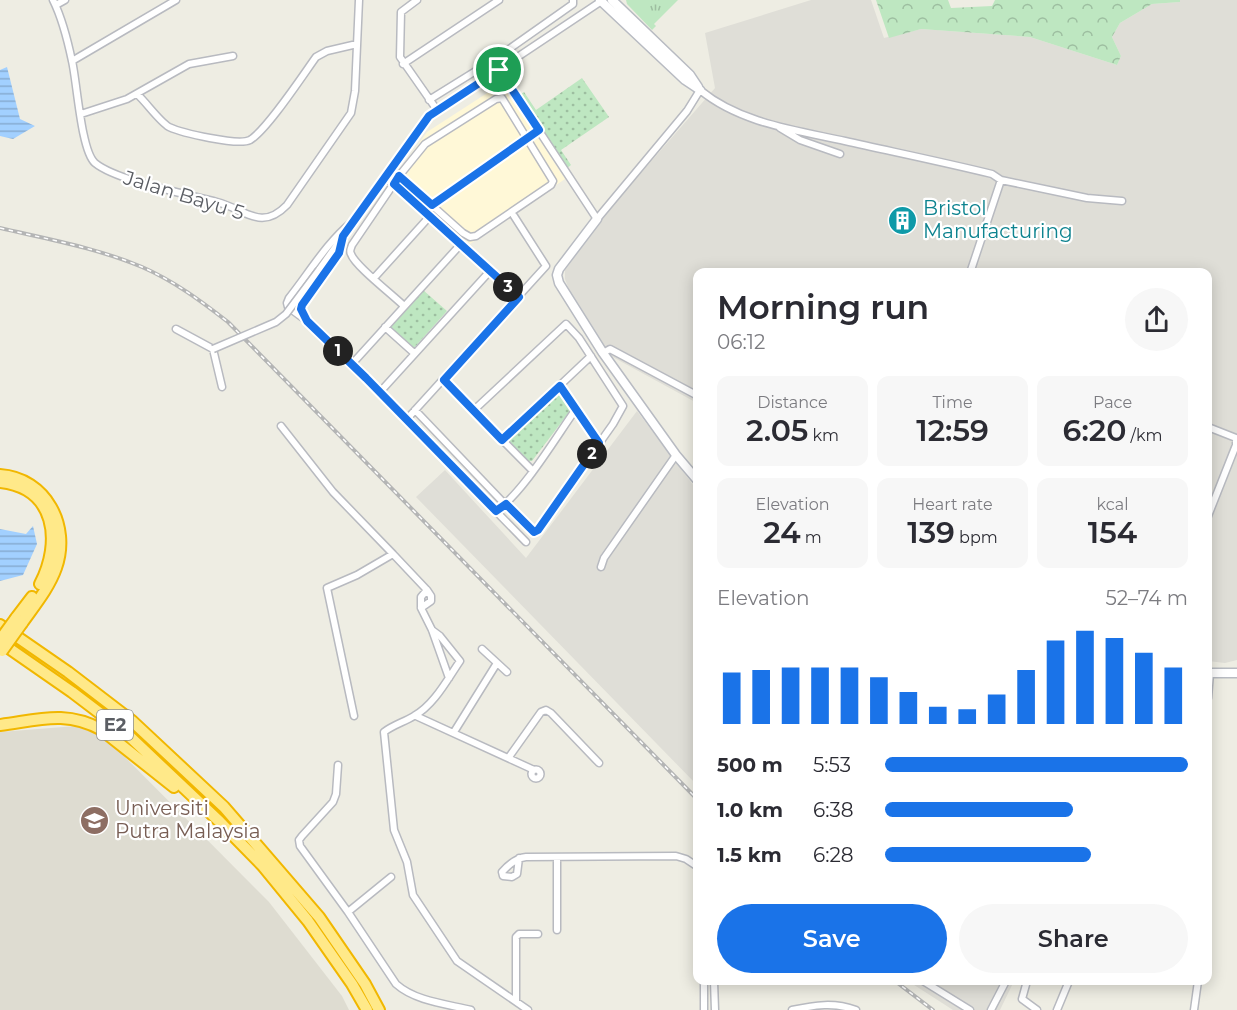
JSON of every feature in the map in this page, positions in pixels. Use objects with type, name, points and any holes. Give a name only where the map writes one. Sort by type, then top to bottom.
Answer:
[{"type":"highway","points":[[0,475],[16,477],[39,491],[54,511],[60,533],[60,554],[55,570],[1,647]]},
{"type":"highway","points":[[0,482],[21,488],[36,498],[48,516],[53,537],[45,575],[19,621]]},
{"type":"highway","points":[[0,618],[62,662],[69,672]]},
{"type":"highway","name":"E2","points":[[0,625],[69,672],[132,721],[224,807],[319,917],[365,984],[379,1010]]},
{"type":"highway","name":"E2","points":[[1,647],[72,692],[126,733],[220,822],[263,866],[308,921],[352,984],[367,1010]]},
{"type":"highway","points":[[0,724],[57,717],[75,718],[89,723],[102,730],[220,822]]},
{"type":"street","points":[[54,3],[64,0]]},
{"type":"street","points":[[72,61],[176,0]]},
{"type":"street","name":"Jalan Bayu 5","points":[[54,3],[72,61],[88,153],[95,163],[122,177],[221,203],[247,215],[265,219],[280,212],[287,205],[351,113],[355,92],[359,0]]},
{"type":"street","points":[[417,0],[404,9],[400,16],[400,57],[437,111]]},
{"type":"street","points":[[403,64],[499,0]]},
{"type":"street","points":[[612,0],[690,75],[700,90]]},
{"type":"street","points":[[213,349],[276,322],[286,314],[320,270],[429,116],[602,1],[685,80],[731,110],[779,127],[992,174],[1002,180],[1086,198],[1122,201]]},
{"type":"street","points":[[429,100],[495,59],[573,2]]},
{"type":"street","points":[[137,94],[170,127],[229,141],[245,142],[262,129],[316,57],[327,51],[357,44]]},
{"type":"street","points":[[81,114],[120,102],[189,64],[233,56]]},
{"type":"street","points":[[499,70],[597,219]]},
{"type":"street","points":[[693,475],[603,353],[564,292],[557,275],[559,269],[597,219],[687,111],[700,90]]},
{"type":"street","points":[[390,170],[399,176],[470,237],[476,236],[551,185],[553,181],[502,98],[432,139],[399,176],[350,250],[351,255],[404,306]]},
{"type":"street","points":[[779,127],[800,140],[840,154]]},
{"type":"street","points":[[432,205],[539,130]]},
{"type":"street","points":[[384,178],[394,184],[519,297]]},
{"type":"street","points":[[972,268],[1002,180]]},
{"type":"street","points":[[374,278],[430,216]]},
{"type":"street","points":[[407,419],[546,266],[514,216]]},
{"type":"street","points":[[352,222],[328,247],[287,303],[288,307],[307,321],[352,364],[526,542]]},
{"type":"street","points":[[307,321],[301,309],[302,305],[339,253],[343,236]]},
{"type":"street","points":[[352,364],[461,244]]},
{"type":"street","points":[[380,392],[490,271]]},
{"type":"street","points":[[415,411],[534,532],[538,530],[622,410],[622,402],[579,338],[566,324],[474,410]]},
{"type":"street","points":[[385,327],[414,353]]},
{"type":"street","points":[[176,329],[213,349],[222,387]]},
{"type":"street","points":[[603,353],[610,349],[693,393]]},
{"type":"street","points":[[502,440],[591,356]]},
{"type":"street","points":[[444,380],[532,470]]},
{"type":"street","points":[[560,386],[599,443]]},
{"type":"street","points":[[496,511],[506,504],[576,409]]},
{"type":"street","points":[[281,426],[333,492],[427,590],[421,597],[421,608],[432,630],[448,678]]},
{"type":"street","points":[[1212,429],[1236,438],[1236,446],[1212,506]]},
{"type":"street","points":[[601,567],[604,558],[676,455]]},
{"type":"street","points":[[354,716],[327,588],[357,575],[393,554]]},
{"type":"street","points":[[432,630],[460,659],[433,699],[416,716],[384,732],[394,830],[406,862],[413,895],[457,961],[528,1010]]},
{"type":"street","points":[[482,649],[507,672]]},
{"type":"street","points":[[454,732],[497,663]]},
{"type":"street","points":[[1212,673],[1237,673]]},
{"type":"street","points":[[509,757],[540,712],[546,711],[551,713],[599,763]]},
{"type":"street","points":[[416,716],[534,770]]},
{"type":"street","points":[[338,765],[336,794],[333,802],[299,840],[300,846],[348,912],[388,974],[405,992],[471,1010]]},
{"type":"street","points":[[519,858],[681,856],[693,864]]},
{"type":"street","points":[[557,857],[557,930]]},
{"type":"street","points":[[348,912],[391,877]]},
{"type":"street","points":[[516,1002],[516,937],[519,934],[538,934]]},
{"type":"street","points":[[704,985],[704,1010]]},
{"type":"street","points":[[714,985],[715,1010]]},
{"type":"street","points":[[929,985],[970,1010]]},
{"type":"street","points":[[991,1010],[1004,985]]},
{"type":"street","points":[[1026,985],[1022,999],[1037,1010]]},
{"type":"street","points":[[1057,1010],[1067,985]]},
{"type":"street","points":[[1194,1010],[1197,985]]},
{"type":"street","points":[[792,1010],[812,1005],[832,1004],[856,1010]]},
{"type":"shaded area","points":[[811,0],[871,0],[884,38],[921,29],[1030,37],[1117,65],[1121,56],[1112,37],[1120,23],[1152,4],[1180,2],[1180,0],[1237,0],[1237,660],[1225,663],[1212,661],[1212,268],[693,268],[693,401],[609,355],[571,295],[565,279],[565,270],[614,204],[715,88],[705,33]]},
{"type":"shaded area","points":[[495,88],[506,89],[565,179],[470,244],[394,178],[427,132]]},
{"type":"shaded area","points":[[637,411],[693,485],[693,781],[416,497],[445,470],[526,558]]},
{"type":"shaded area","name":"Universiti Putra Malaysia","points":[[76,726],[106,738],[269,902],[342,996],[349,1010],[0,1010],[0,732]]},
{"type":"shaded area","points":[[914,985],[1012,985],[1000,1010],[953,1010]]},
{"type":"green space","points":[[626,0],[678,0],[654,24],[656,26],[652,30],[627,4]]},
{"type":"green space","points":[[876,0],[948,0],[951,8],[992,6],[995,0],[1180,0],[1180,2],[1152,4],[1120,23],[1112,37],[1121,56],[1117,65],[1030,37],[921,29],[889,38]]},
{"type":"green space","points":[[582,78],[609,117],[561,150],[571,165],[566,169],[518,96],[524,92],[536,110]]},
{"type":"green space","points":[[423,290],[447,311],[413,349],[389,327]]},
{"type":"green space","points":[[558,393],[567,400],[570,411],[532,461],[528,461],[507,441]]},
{"type":"water","points":[[7,67],[20,119],[35,126],[13,139],[0,136],[0,70]]},
{"type":"water","points":[[33,526],[37,544],[23,575],[0,581],[0,529],[26,534]]},
{"type":"railway","points":[[0,228],[90,249],[142,267],[176,285],[228,322],[693,795]]},
{"type":"railway","points":[[900,985],[933,1010]]},
{"type":"place","name":"Bristol Manufacturing","points":[[902,220]]},
{"type":"place","name":"Universiti Putra Malaysia","points":[[94,820]]},
{"type":"route","points":[[499,70],[539,130],[432,205],[399,176],[394,184],[519,297],[444,380],[502,440],[560,386],[599,443],[538,530],[534,532],[506,504],[496,511],[307,321],[301,309],[339,253],[343,236],[429,116],[499,70]]}]
